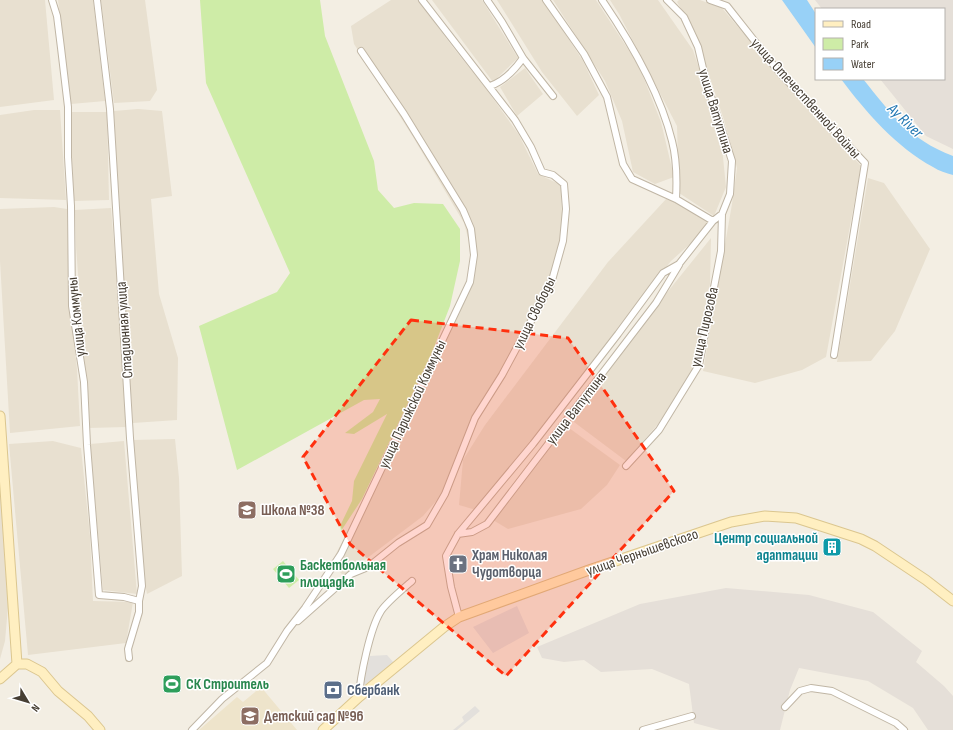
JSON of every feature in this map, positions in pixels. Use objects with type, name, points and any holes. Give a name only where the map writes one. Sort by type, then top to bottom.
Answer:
[{"type":"main road","points":[[0,416],[17,664]]},
{"type":"main road","name":"улица Чернышевского","points":[[324,730],[359,697],[444,627],[459,618],[582,573],[731,522],[765,516],[796,518],[861,539],[881,550],[926,580],[953,601]]},
{"type":"main road","points":[[0,679],[17,664],[27,664],[42,672],[58,691],[88,716],[100,730]]},
{"type":"street","name":"улица Коммуны","points":[[52,0],[57,16],[68,107],[72,306],[84,382],[87,445],[99,595],[124,597],[139,601]]},
{"type":"street","name":"Стадионная улица","points":[[97,0],[110,109],[130,438],[142,586],[139,601],[139,612],[128,649],[129,658]]},
{"type":"street","name":"улица Свободы","points":[[287,631],[351,574],[368,567],[398,543],[426,525],[445,494],[475,418],[502,375],[551,284],[563,241],[566,209],[564,184],[552,175],[542,172],[531,147],[515,120],[422,0]]},
{"type":"street","points":[[487,0],[523,58],[553,96]]},
{"type":"street","points":[[546,0],[584,54],[607,97],[623,164],[632,179],[676,199],[713,222]]},
{"type":"street","points":[[602,0],[642,64],[660,107],[672,142],[677,176],[676,199]]},
{"type":"street","name":"улица Ватутина","points":[[458,534],[472,532],[487,524],[652,308],[679,264],[713,222],[722,214],[730,194],[732,161],[706,81],[698,47],[684,17],[667,0]]},
{"type":"street","name":"улица Отечественной Войны","points":[[710,0],[727,6],[779,72],[865,163],[834,355]]},
{"type":"street","name":"улица Парижской Коммуны","points":[[192,730],[222,699],[268,663],[287,631],[308,603],[344,548],[470,282],[474,255],[471,229],[463,210],[404,114],[362,50]]},
{"type":"street","points":[[490,86],[497,84],[514,71],[523,58]]},
{"type":"street","name":"улица Пирогова","points":[[626,466],[659,430],[699,365],[721,251],[722,214]]},
{"type":"street","name":"улица Ватутина","points":[[459,618],[450,587],[446,556],[458,534],[533,444],[663,273],[679,264]]},
{"type":"street","points":[[359,697],[360,683],[375,622],[382,610],[412,581]]},
{"type":"street","points":[[785,708],[800,691],[811,688],[832,691],[896,723],[904,730]]},
{"type":"street","points":[[643,730],[692,716]]},
{"type":"highlighted area","points":[[411,320],[568,338],[674,491],[506,676],[350,544],[303,457]]},
{"type":"shaded area","points":[[0,0],[45,0],[54,100],[0,107]]},
{"type":"shaded area","points":[[58,0],[93,0],[105,101],[71,104]]},
{"type":"shaded area","points":[[101,0],[145,0],[157,90],[150,101],[114,103]]},
{"type":"shaded area","points":[[391,0],[418,0],[487,90],[519,135],[538,174],[561,185],[562,218],[560,245],[554,266],[532,315],[499,375],[473,417],[444,492],[423,516],[362,562],[346,578],[331,563],[370,489],[467,281],[472,253],[464,223],[413,137],[354,44],[351,26]]},
{"type":"shaded area","points":[[432,0],[482,0],[518,58],[493,82]]},
{"type":"shaded area","points":[[497,0],[543,0],[583,61],[599,95],[577,116],[542,72]]},
{"type":"shaded area","points":[[553,0],[596,0],[639,66],[661,122],[674,177],[655,184],[633,172],[622,121],[605,81]]},
{"type":"shaded area","points":[[610,0],[658,0],[693,50],[721,137],[726,187],[714,216],[679,193],[677,126],[619,14]]},
{"type":"shaded area","points":[[679,0],[700,0],[722,8],[796,95],[861,166],[826,357],[802,370],[755,383],[703,371],[737,168],[724,120],[694,30],[677,2]]},
{"type":"shaded area","points":[[815,0],[953,0],[953,149],[926,136],[881,80],[945,80],[945,8],[821,8]]},
{"type":"shaded area","points":[[525,68],[543,94],[517,116],[500,87]]},
{"type":"shaded area","points":[[138,109],[162,111],[172,196],[151,199],[159,294],[178,358],[177,420],[133,423],[121,250],[114,111]]},
{"type":"shaded area","points":[[34,110],[60,110],[66,200],[0,198],[0,115]]},
{"type":"shaded area","points":[[72,112],[107,112],[109,200],[74,201],[71,137]]},
{"type":"shaded area","points":[[868,178],[884,183],[930,249],[895,331],[871,361],[837,362]]},
{"type":"shaded area","points":[[667,198],[710,222],[699,236],[671,261],[546,423],[476,510],[459,505],[463,460],[485,425],[608,262]]},
{"type":"shaded area","points":[[54,207],[67,209],[69,295],[77,369],[80,426],[10,433],[0,261],[0,209]]},
{"type":"shaded area","points":[[111,208],[123,354],[126,427],[89,428],[76,246],[75,210]]},
{"type":"shaded area","points":[[711,238],[710,284],[693,371],[658,424],[626,461],[570,419],[661,300]]},
{"type":"shaded area","points":[[565,425],[620,465],[607,485],[581,509],[508,529],[493,520]]},
{"type":"shaded area","points":[[175,439],[179,478],[182,576],[147,594],[144,579],[133,440]]},
{"type":"shaded area","points":[[53,441],[81,448],[90,536],[93,601],[133,602],[126,643],[28,655],[9,444]]},
{"type":"shaded area","points":[[124,441],[137,594],[103,590],[90,444]]},
{"type":"shaded area","points":[[0,487],[8,607],[5,641],[0,659]]},
{"type":"shaded area","points":[[726,588],[809,595],[873,612],[922,651],[916,662],[944,686],[953,696],[953,730],[928,730],[913,708],[868,681],[799,668],[790,690],[780,730],[720,730],[694,723],[689,684],[652,669],[601,672],[584,660],[564,662],[542,658],[537,647],[640,604]]},
{"type":"shaded area","points":[[517,606],[529,633],[493,653],[473,627]]},
{"type":"shaded area","points":[[387,655],[394,663],[366,687],[363,683],[370,656]]},
{"type":"shaded area","name":"Детский сад №96","points":[[261,687],[297,730],[199,730],[237,697],[243,702]]},
{"type":"shaded area","points":[[475,706],[480,711],[457,730],[453,730],[464,721],[462,717]]},
{"type":"green space","points":[[200,0],[320,0],[325,36],[374,161],[378,190],[394,208],[414,203],[443,204],[460,229],[460,261],[450,306],[431,355],[362,499],[341,531],[340,526],[352,501],[354,481],[387,414],[354,434],[345,433],[373,412],[380,399],[364,400],[237,470],[199,326],[277,292],[290,273],[206,83]]},
{"type":"green space","name":"Баскетбольная площадка","points":[[283,561],[299,580],[289,588],[273,569]]},
{"type":"water","points":[[782,0],[807,0],[815,12],[815,47]]},
{"type":"water","points":[[842,80],[864,80],[902,125],[924,142],[953,156],[953,175],[938,170],[907,150],[882,128],[860,104]]},
{"type":"place","name":"Школа №38","points":[[247,510]]},
{"type":"place","name":"Центр социальной адаптации","points":[[832,547]]},
{"type":"place","name":"Храм Николая Чудотворца","points":[[458,564]]},
{"type":"place","name":"Баскетбольная площадка","points":[[286,574]]},
{"type":"place","name":"СК Строитель","points":[[172,684]]},
{"type":"place","name":"Сбербанк","points":[[333,690]]},
{"type":"place","name":"Детский сад №96","points":[[250,716]]},
{"type":"water label","name":"Ay River","points":[[906,120]]}]
